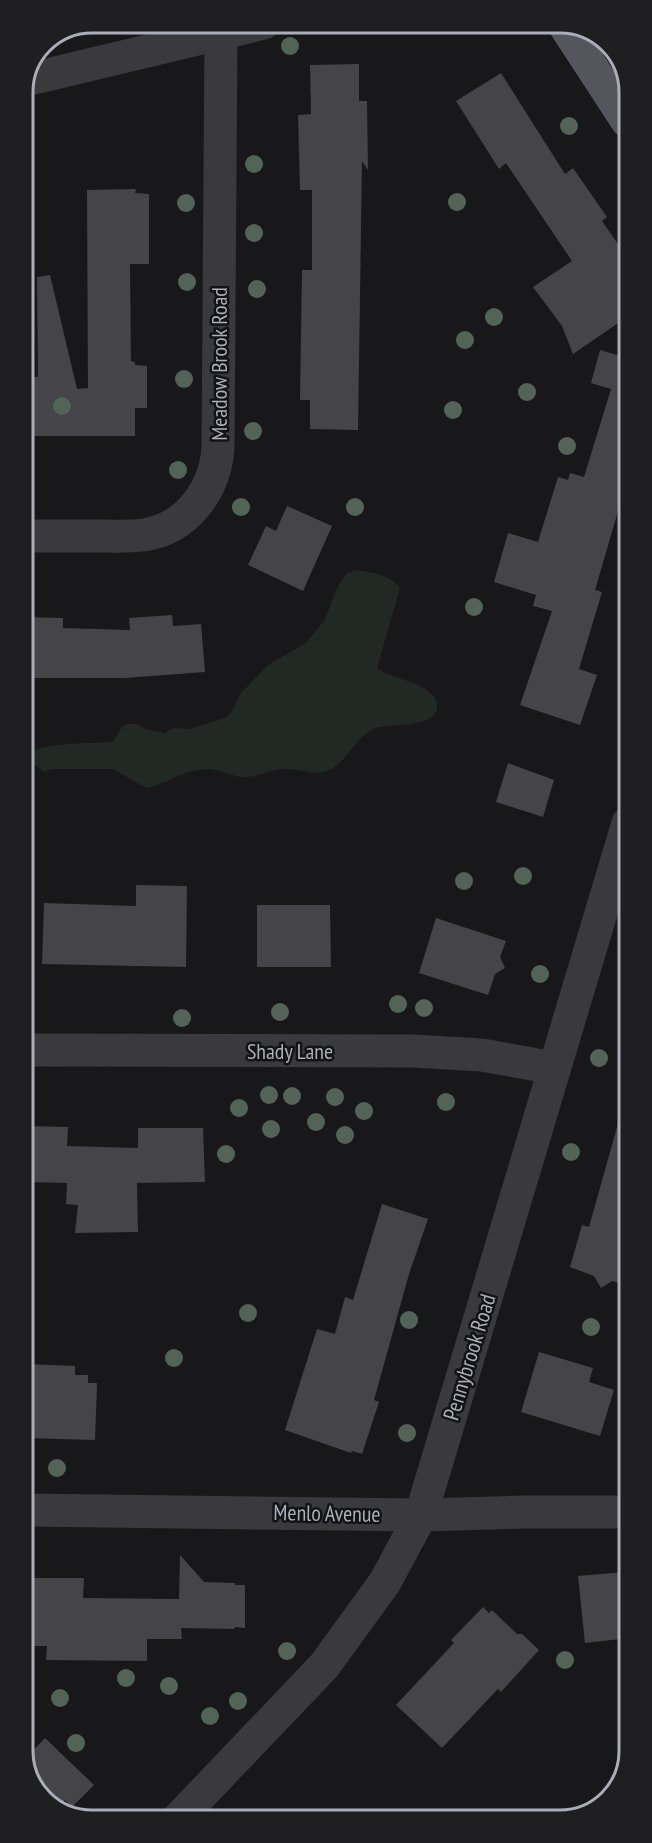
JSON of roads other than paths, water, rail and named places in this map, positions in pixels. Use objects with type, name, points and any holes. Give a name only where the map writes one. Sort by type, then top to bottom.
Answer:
[{"type":"main road","points":[[570,34],[619,109]]},
{"type":"street","points":[[35,78],[225,33]]},
{"type":"street","name":"Meadow Brook Road","points":[[33,536],[129,536],[159,531],[186,516],[198,505],[213,478],[218,448],[221,34]]},
{"type":"street","name":"Pennybrook Road","points":[[187,1810],[324,1666],[385,1582],[422,1515],[619,853]]},
{"type":"street","name":"Shady Lane","points":[[33,1050],[412,1051],[482,1055],[554,1068]]},
{"type":"street","name":"Menlo Avenue","points":[[33,1510],[422,1515],[619,1512]]}]
